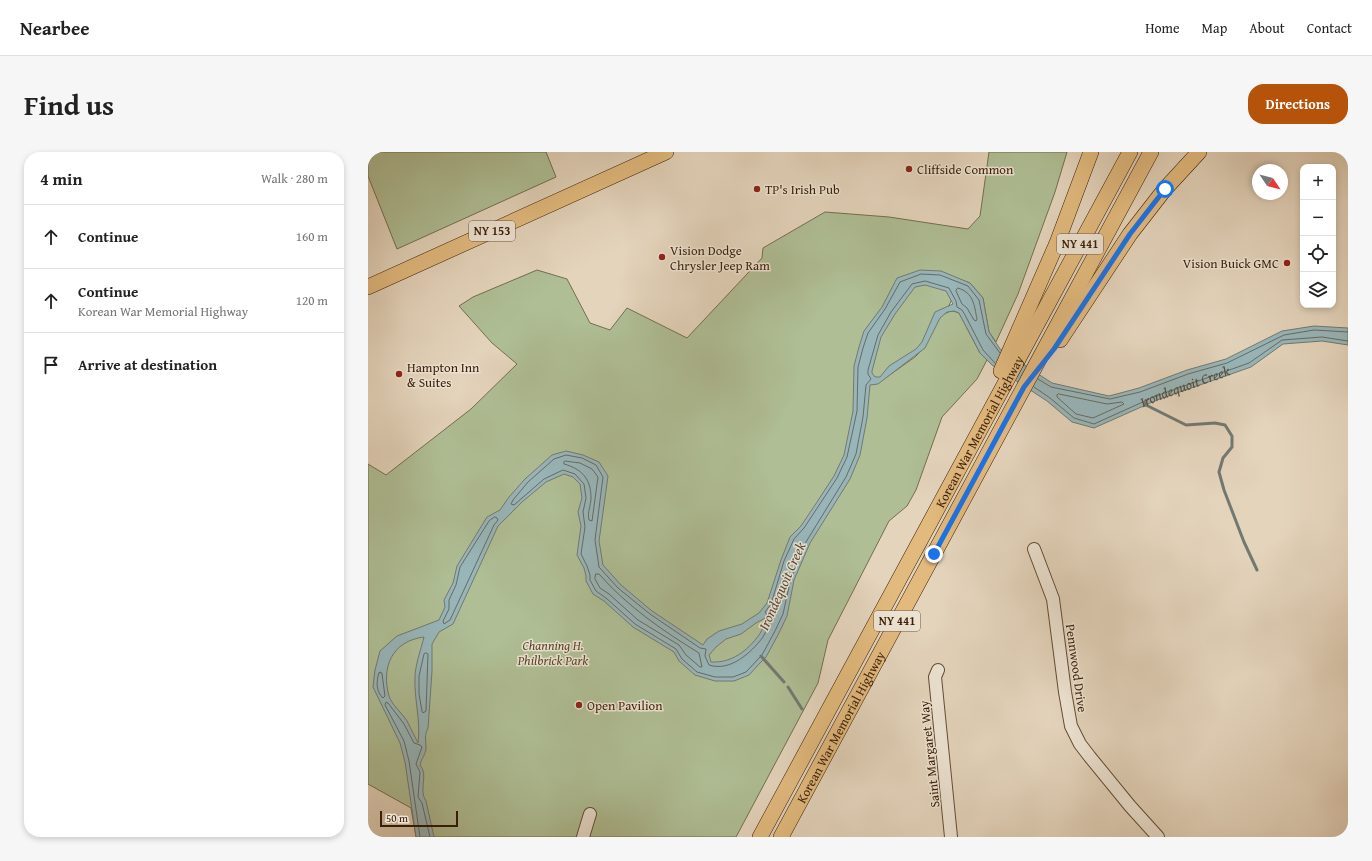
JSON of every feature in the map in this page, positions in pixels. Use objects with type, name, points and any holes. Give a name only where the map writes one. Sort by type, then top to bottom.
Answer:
[{"type":"main road","name":"NY 153","points":[[368,287],[666,152]]},
{"type":"main road","points":[[1025,333],[1091,152]]},
{"type":"main road","name":"NY 441","points":[[1025,333],[1130,152]]},
{"type":"main road","name":"NY 441","points":[[1050,347],[1151,152]]},
{"type":"main road","points":[[1050,347],[1130,234],[1165,189],[1199,152]]},
{"type":"main road","name":"Korean War Memorial Highway","points":[[760,837],[951,481],[1025,333]]},
{"type":"main road","name":"Korean War Memorial Highway","points":[[781,837],[1014,405],[1050,347]]},
{"type":"street","name":"Pennwood Drive","points":[[1034,548],[1054,599],[1065,692],[1071,726],[1080,744],[1090,757],[1130,806],[1158,837]]},
{"type":"street","name":"Saint Margaret Way","points":[[938,670],[935,677],[951,837]]},
{"type":"street","points":[[583,837],[590,814]]},
{"type":"green space","points":[[368,152],[546,152],[556,177],[397,249],[368,176]]},
{"type":"green space","name":"Channing H. Philbrick Park","points":[[989,152],[1067,152],[1055,192],[1018,294],[996,342],[989,332],[983,298],[970,283],[961,280],[945,314],[952,311],[959,313],[980,353],[987,360],[977,379],[942,417],[916,490],[907,506],[889,521],[828,640],[818,683],[736,837],[416,837],[411,808],[368,784],[368,464],[386,475],[471,409],[517,364],[492,343],[459,306],[473,297],[537,270],[567,279],[590,323],[610,330],[627,308],[687,338],[762,258],[763,248],[825,212],[889,217],[968,229],[980,216]],"holes":[[[923,349],[915,357],[884,379],[891,365]]]},
{"type":"water","name":"Irondequoit Creek","points":[[920,270],[941,271],[970,283],[983,298],[989,332],[1000,349],[1052,383],[1109,396],[1139,388],[1187,370],[1226,359],[1282,331],[1314,326],[1348,328],[1348,345],[1322,341],[1283,344],[1251,367],[1157,400],[1094,428],[1072,422],[1047,401],[992,365],[980,353],[959,313],[954,311],[947,312],[940,318],[925,348],[878,384],[870,385],[867,418],[860,455],[850,479],[810,543],[794,580],[787,616],[766,657],[749,675],[734,681],[715,681],[695,675],[679,661],[674,652],[633,627],[604,601],[593,594],[586,581],[584,568],[577,555],[581,526],[578,512],[582,498],[580,484],[573,477],[564,474],[546,482],[522,502],[498,526],[453,624],[439,632],[432,644],[432,671],[426,750],[420,765],[424,773],[423,792],[434,837],[416,837],[405,762],[400,743],[373,687],[375,670],[380,651],[397,636],[439,620],[445,607],[444,600],[453,583],[457,566],[487,517],[500,510],[525,479],[552,455],[566,451],[583,455],[599,462],[608,476],[599,541],[603,565],[621,585],[652,611],[703,645],[707,639],[719,631],[742,624],[759,613],[767,603],[790,537],[801,526],[817,502],[834,476],[844,455],[853,411],[854,366],[859,347],[864,331],[882,307],[897,278]],"holes":[[[925,285],[946,291],[953,304],[935,312],[922,342],[916,349],[889,366],[880,377],[875,377],[872,371],[881,337],[895,314],[915,287]],[[767,617],[760,633],[744,651],[732,658],[719,662],[711,662],[709,655],[716,647],[726,639],[741,634]],[[424,637],[415,673],[415,694],[419,726],[418,743],[407,721],[390,699],[387,685],[388,666],[392,657],[397,650],[413,639]]]},
{"type":"waterway","name":"Irondequoit Creek","points":[[1145,403],[1146,405],[1186,425],[1215,423],[1225,425],[1232,436],[1232,447],[1223,458],[1219,472],[1224,490],[1244,542],[1257,570]]},
{"type":"waterway","points":[[761,656],[784,682]]},
{"type":"waterway","points":[[788,687],[802,709]]},
{"type":"place","name":"Cliffside Common","points":[[909,169]]},
{"type":"place","name":"TP's Irish Pub","points":[[757,189]]},
{"type":"place","name":"Vision Dodge Chrysler Jeep Ram","points":[[662,257]]},
{"type":"place","name":"Vision Buick GMC","points":[[1287,263]]},
{"type":"place","name":"Hampton Inn & Suites","points":[[399,374]]},
{"type":"place","name":"Open Pavilion","points":[[579,705]]},
{"type":"route","points":[[934,554],[1024,387],[1054,349],[1130,234],[1165,189]]}]
